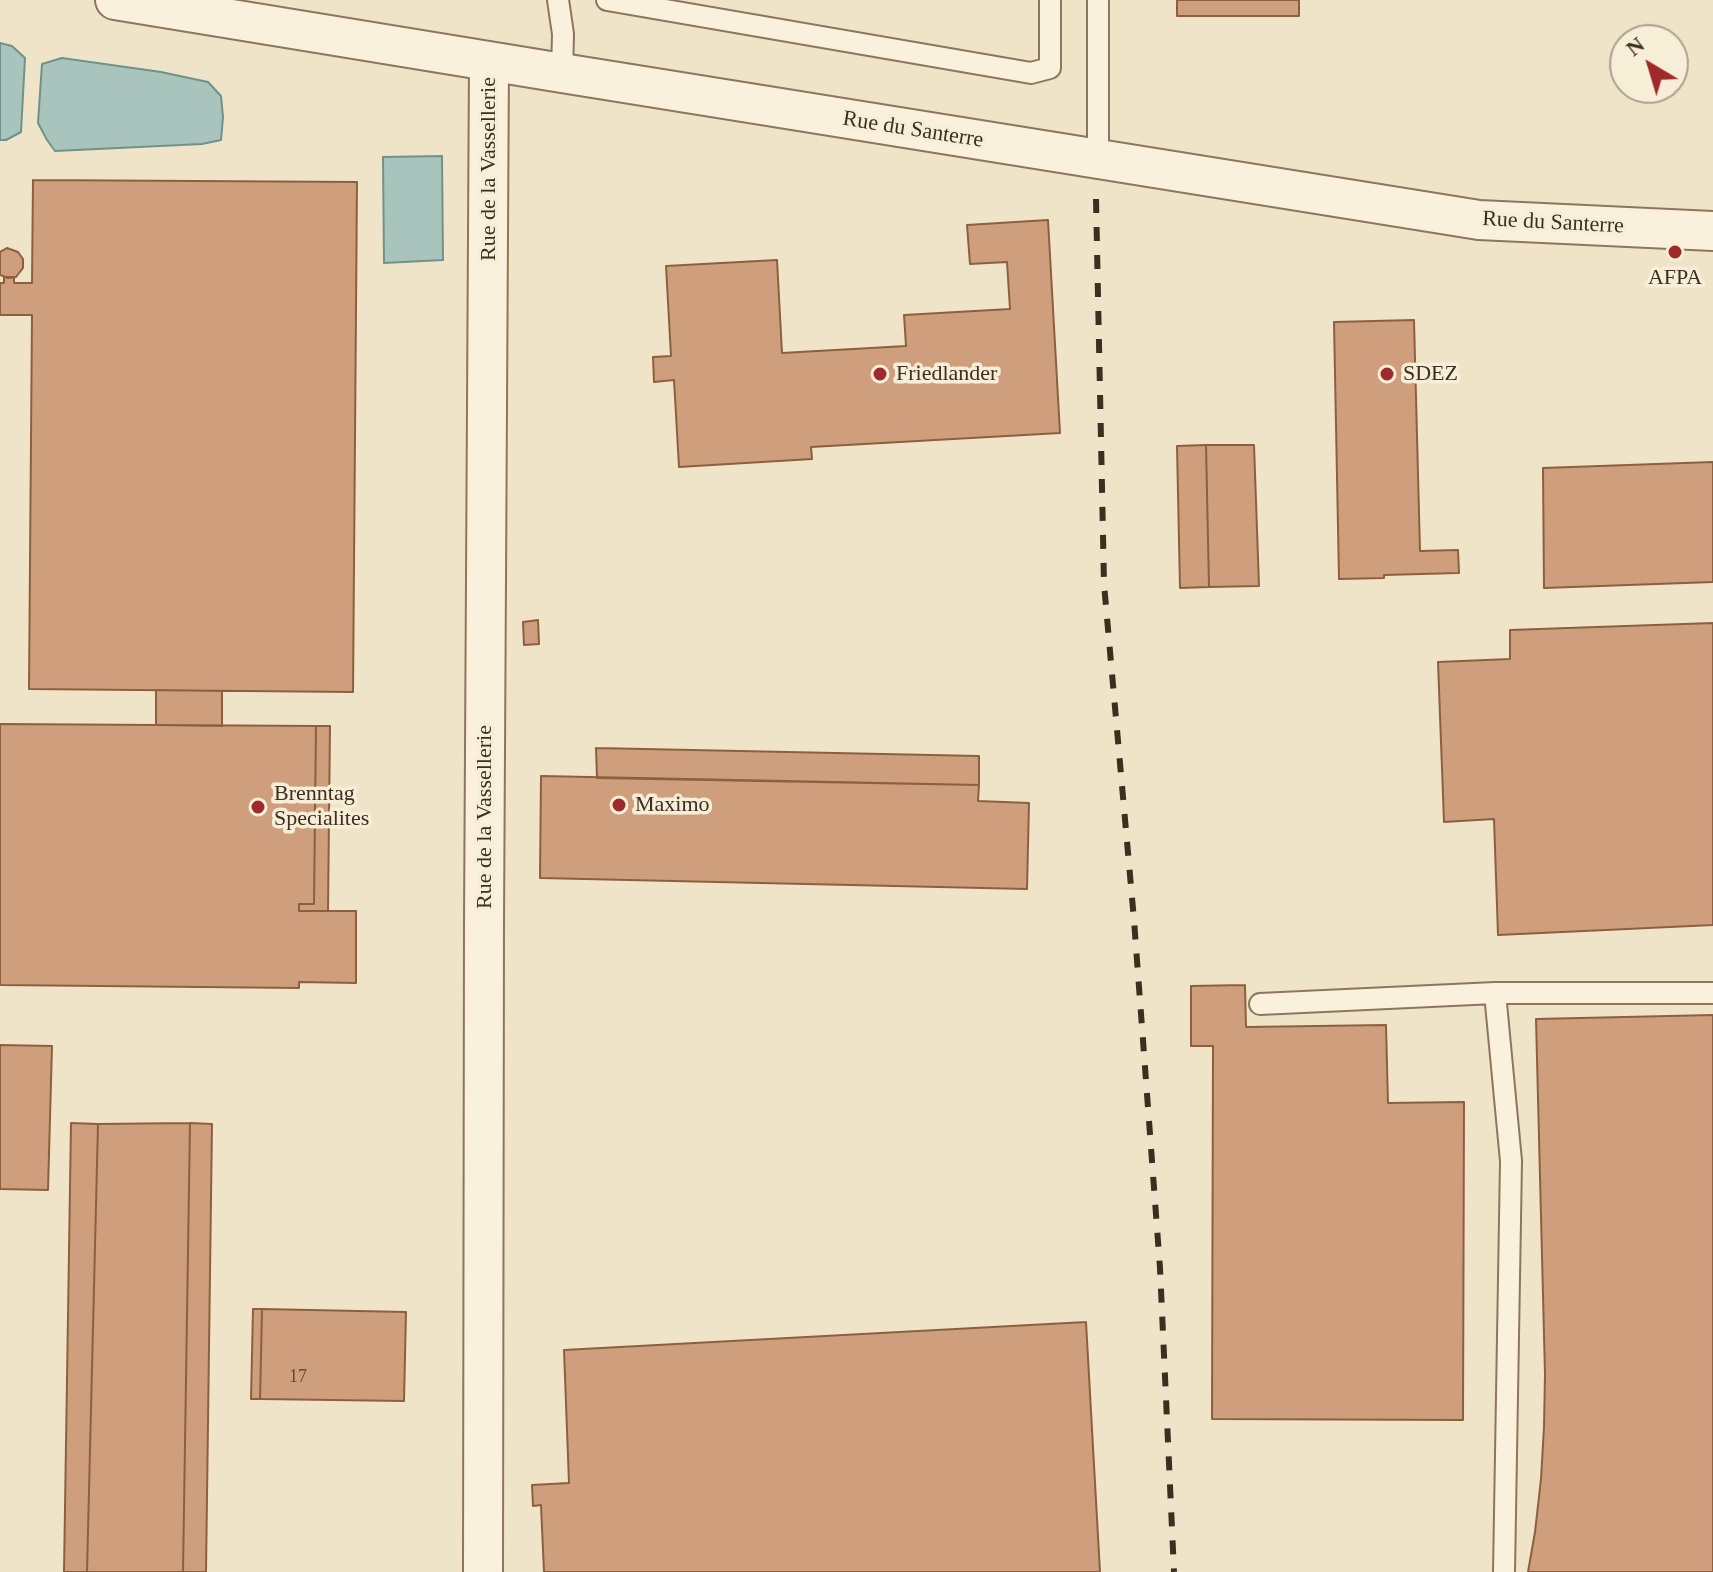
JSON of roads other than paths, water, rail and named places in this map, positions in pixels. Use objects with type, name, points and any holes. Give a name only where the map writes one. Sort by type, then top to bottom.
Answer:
[{"type":"street","name":"Rue du Santerre","points":[[115,0],[1479,220],[1713,231]]},
{"type":"street","name":"Rue de la Vassellerie","points":[[483,1572],[489,62]]},
{"type":"lane","points":[[558,0],[563,34],[562,73]]},
{"type":"lane","points":[[607,0],[1031,73],[1050,68],[1050,0]]},
{"type":"lane","points":[[1098,0],[1098,159]]},
{"type":"lane","points":[[1495,993],[1511,1161],[1504,1572]]},
{"type":"lane","points":[[1260,1004],[1495,993],[1713,993]]},
{"type":"water","points":[[0,43],[12,46],[25,58],[21,132],[6,140],[0,140]]},
{"type":"water","points":[[62,58],[208,82],[221,96],[221,140],[202,144],[55,151],[38,123],[42,64]]},
{"type":"water","points":[[442,156],[443,260],[384,263],[383,157]]},
{"type":"railway","points":[[1096,199],[1104,584],[1134,920],[1160,1268],[1174,1572]]},
{"type":"place","name":"AFPA","points":[[1675,252]]},
{"type":"place","name":"Friedlander","points":[[880,374]]},
{"type":"place","name":"SDEZ","points":[[1387,374]]},
{"type":"place","name":"Maximo","points":[[619,805]]},
{"type":"place","name":"Brenntag Specialites","points":[[258,807]]}]
